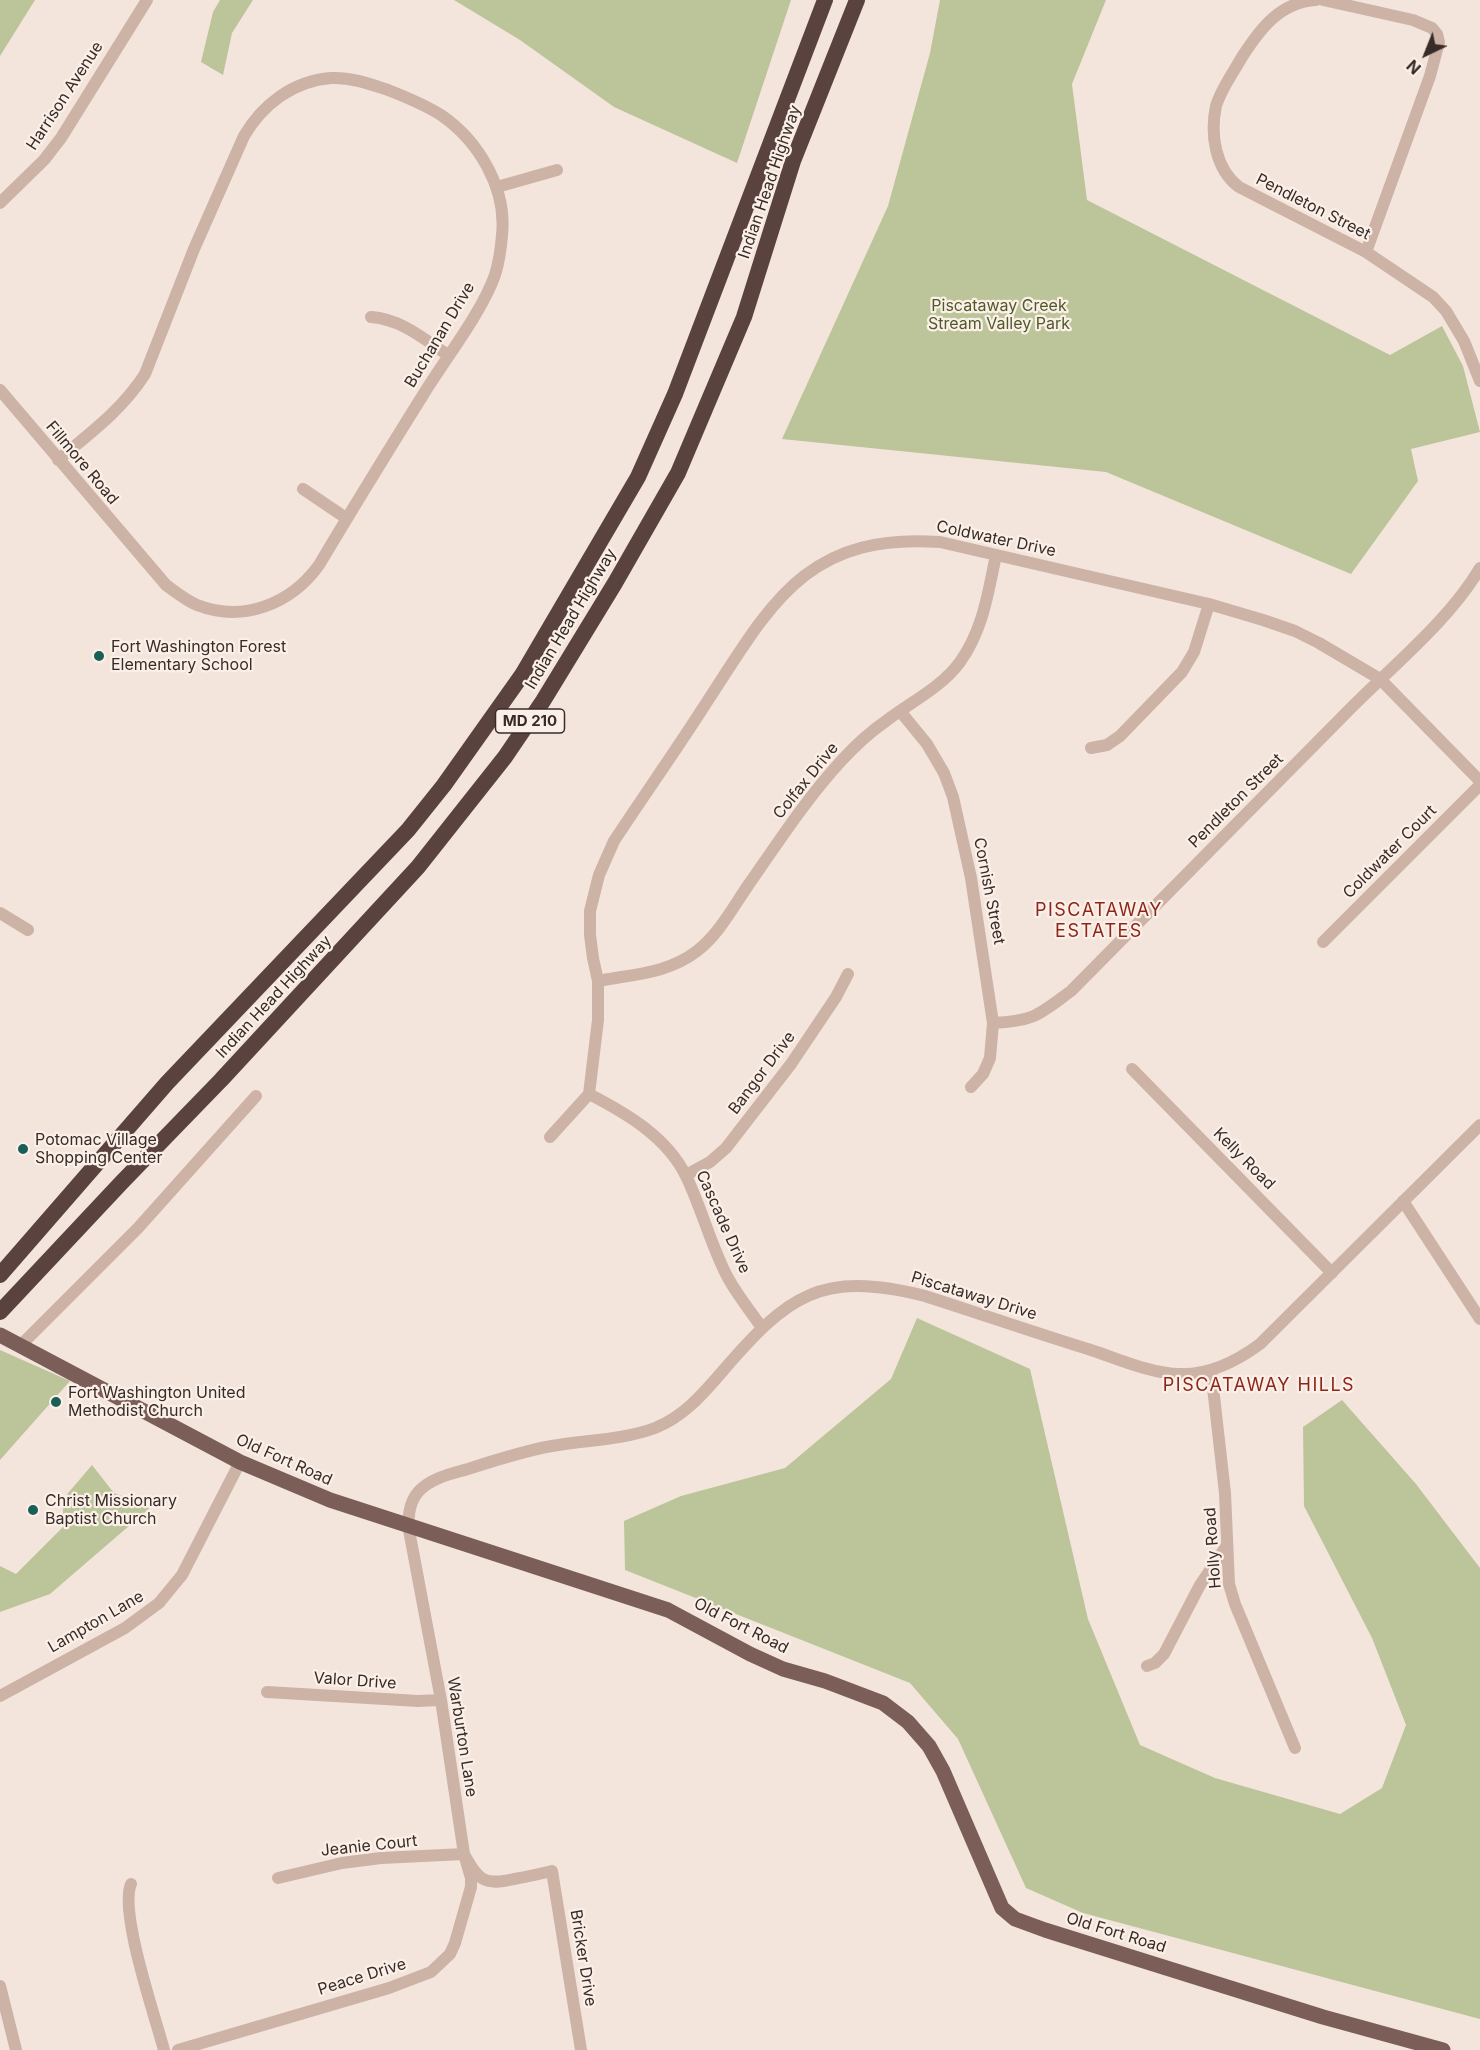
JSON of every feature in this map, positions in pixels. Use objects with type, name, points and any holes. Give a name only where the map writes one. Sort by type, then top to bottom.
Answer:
[{"type":"highway","name":"Indian Head Highway","points":[[0,1275],[167,1083],[408,830],[468,753],[522,675],[638,477],[662,425],[825,0]]},
{"type":"highway","name":"Indian Head Highway","points":[[0,1312],[221,1080],[418,867],[505,757],[543,701],[627,563],[683,463],[744,317],[793,161],[857,0]]},
{"type":"main road","name":"Old Fort Road","points":[[0,1335],[240,1462],[330,1500],[668,1610],[783,1669],[822,1680],[883,1703],[908,1722],[929,1746],[943,1771],[984,1871],[1002,1908],[1015,1919],[1323,2017],[1443,2050]]},
{"type":"street","name":"Harrison Avenue","points":[[0,203],[44,160],[61,138],[147,0]]},
{"type":"street","name":"Pendleton Street","points":[[1316,0],[1294,4],[1279,12],[1257,36],[1220,95],[1215,119],[1215,146],[1223,169],[1239,187],[1366,252],[1433,297],[1446,311],[1464,341],[1480,381]]},
{"type":"street","points":[[1323,0],[1413,20],[1432,28],[1439,42],[1430,76],[1366,252]]},
{"type":"street","name":"Buchanan Drive","points":[[58,460],[120,407],[133,393],[145,374],[198,240],[244,136],[252,122],[282,94],[308,83],[331,78],[354,79],[408,98],[443,116],[457,128],[483,158],[497,187],[503,212],[503,233],[495,275],[475,315],[346,518],[319,565],[299,588],[271,605],[256,610],[227,612],[213,610],[182,597],[166,585],[140,556]]},
{"type":"street","points":[[497,187],[557,170]]},
{"type":"street","points":[[371,317],[402,325],[448,355]]},
{"type":"street","name":"Fillmore Road","points":[[0,390],[140,556]]},
{"type":"street","points":[[303,489],[346,518]]},
{"type":"street","name":"Coldwater Drive","points":[[589,1094],[597,1036],[598,981],[590,935],[591,911],[599,875],[614,841],[758,624],[788,589],[804,575],[845,552],[894,541],[940,542],[1209,604],[1263,620],[1318,643],[1380,679],[1480,783]]},
{"type":"street","name":"Colfax Drive","points":[[598,981],[667,968],[681,962],[711,940],[804,806],[824,781],[860,743],[941,682],[959,663],[976,636],[996,555]]},
{"type":"street","name":"Pendleton Street","points":[[993,1023],[1027,1020],[1042,1013],[1071,992],[1442,618],[1459,599],[1480,568]]},
{"type":"street","points":[[1091,748],[1107,745],[1120,736],[1182,672],[1194,651],[1209,604]]},
{"type":"street","name":"Cornish Street","points":[[900,711],[927,744],[944,773],[953,797],[971,878],[993,1023],[992,1051],[987,1067],[971,1087]]},
{"type":"street","name":"Coldwater Court","points":[[1323,942],[1480,783]]},
{"type":"street","points":[[0,913],[28,930]]},
{"type":"street","name":"Bangor Drive","points":[[686,1175],[718,1156],[732,1140],[791,1064],[836,997],[848,974]]},
{"type":"street","name":"Kelly Road","points":[[1132,1069],[1332,1272]]},
{"type":"street","points":[[550,1137],[589,1094]]},
{"type":"street","name":"Cascade Drive","points":[[589,1094],[640,1124],[663,1146],[686,1175],[728,1278],[762,1328]]},
{"type":"street","points":[[21,1345],[138,1228],[256,1096]]},
{"type":"street","name":"Piscataway Drive","points":[[408,1525],[409,1509],[414,1498],[426,1485],[442,1477],[525,1451],[631,1434],[666,1423],[700,1398],[762,1328],[794,1303],[823,1290],[837,1287],[893,1288],[925,1296],[1129,1363],[1170,1373],[1191,1374],[1211,1370],[1238,1358],[1260,1344],[1480,1125]]},
{"type":"street","points":[[1403,1201],[1480,1319]]},
{"type":"street","name":"Holly Road","points":[[1211,1370],[1225,1493],[1229,1584],[1295,1748]]},
{"type":"street","name":"Lampton Lane","points":[[0,1696],[125,1628],[159,1603],[182,1575],[240,1462]]},
{"type":"street","name":"Warburton Lane","points":[[408,1525],[441,1700],[464,1854],[482,1879],[494,1883],[552,1871]]},
{"type":"street","points":[[1147,1666],[1155,1663],[1164,1654],[1200,1585],[1227,1545]]},
{"type":"street","name":"Valor Drive","points":[[267,1692],[418,1701],[441,1700]]},
{"type":"street","name":"Jeanie Court","points":[[278,1878],[332,1865],[361,1861],[464,1854]]},
{"type":"street","name":"Peace Drive","points":[[178,2050],[389,1988],[431,1972],[450,1954],[471,1887],[471,1878],[464,1854]]},
{"type":"street","name":"Bricker Drive","points":[[552,1871],[581,2050]]},
{"type":"street","points":[[131,1884],[128,1892],[129,1919],[164,2050]]},
{"type":"street","points":[[0,1986],[16,2050]]},
{"type":"green space","points":[[0,0],[35,0],[0,56]]},
{"type":"green space","points":[[220,0],[253,0],[232,33],[223,75],[201,62],[213,12]]},
{"type":"green space","points":[[454,0],[791,0],[737,163],[614,107],[520,40]]},
{"type":"green space","name":"Piscataway Creek Stream Valley Park","points":[[940,0],[1106,0],[1072,84],[1087,200],[1390,355],[1442,326],[1463,366],[1480,432],[1411,449],[1418,481],[1351,574],[1106,472],[782,439],[888,206],[930,53]]},
{"type":"green space","points":[[917,1318],[1030,1369],[1088,1619],[1140,1745],[1215,1778],[1340,1814],[1382,1788],[1406,1725],[1372,1638],[1304,1506],[1303,1427],[1342,1400],[1416,1484],[1480,1568],[1480,2019],[1083,1913],[1026,1888],[958,1739],[910,1683],[625,1570],[624,1521],[681,1496],[785,1468],[891,1379]]},
{"type":"green space","points":[[0,1350],[70,1381],[0,1460]]},
{"type":"green space","points":[[92,1465],[114,1493],[151,1507],[50,1594],[0,1612],[0,1566],[16,1574],[63,1527],[63,1499]]},
{"type":"place","name":"Fort Washington Forest Elementary School","points":[[99,656]]},
{"type":"place","name":"Potomac Village Shopping Center","points":[[23,1149]]},
{"type":"place","name":"Fort Washington United Methodist Church","points":[[56,1402]]},
{"type":"place","name":"Christ Missionary Baptist Church","points":[[33,1510]]},
{"type":"district","name":"PISCATAWAY ESTATES","points":[[1099,921]]},
{"type":"district","name":"PISCATAWAY HILLS","points":[[1259,1386]]}]
